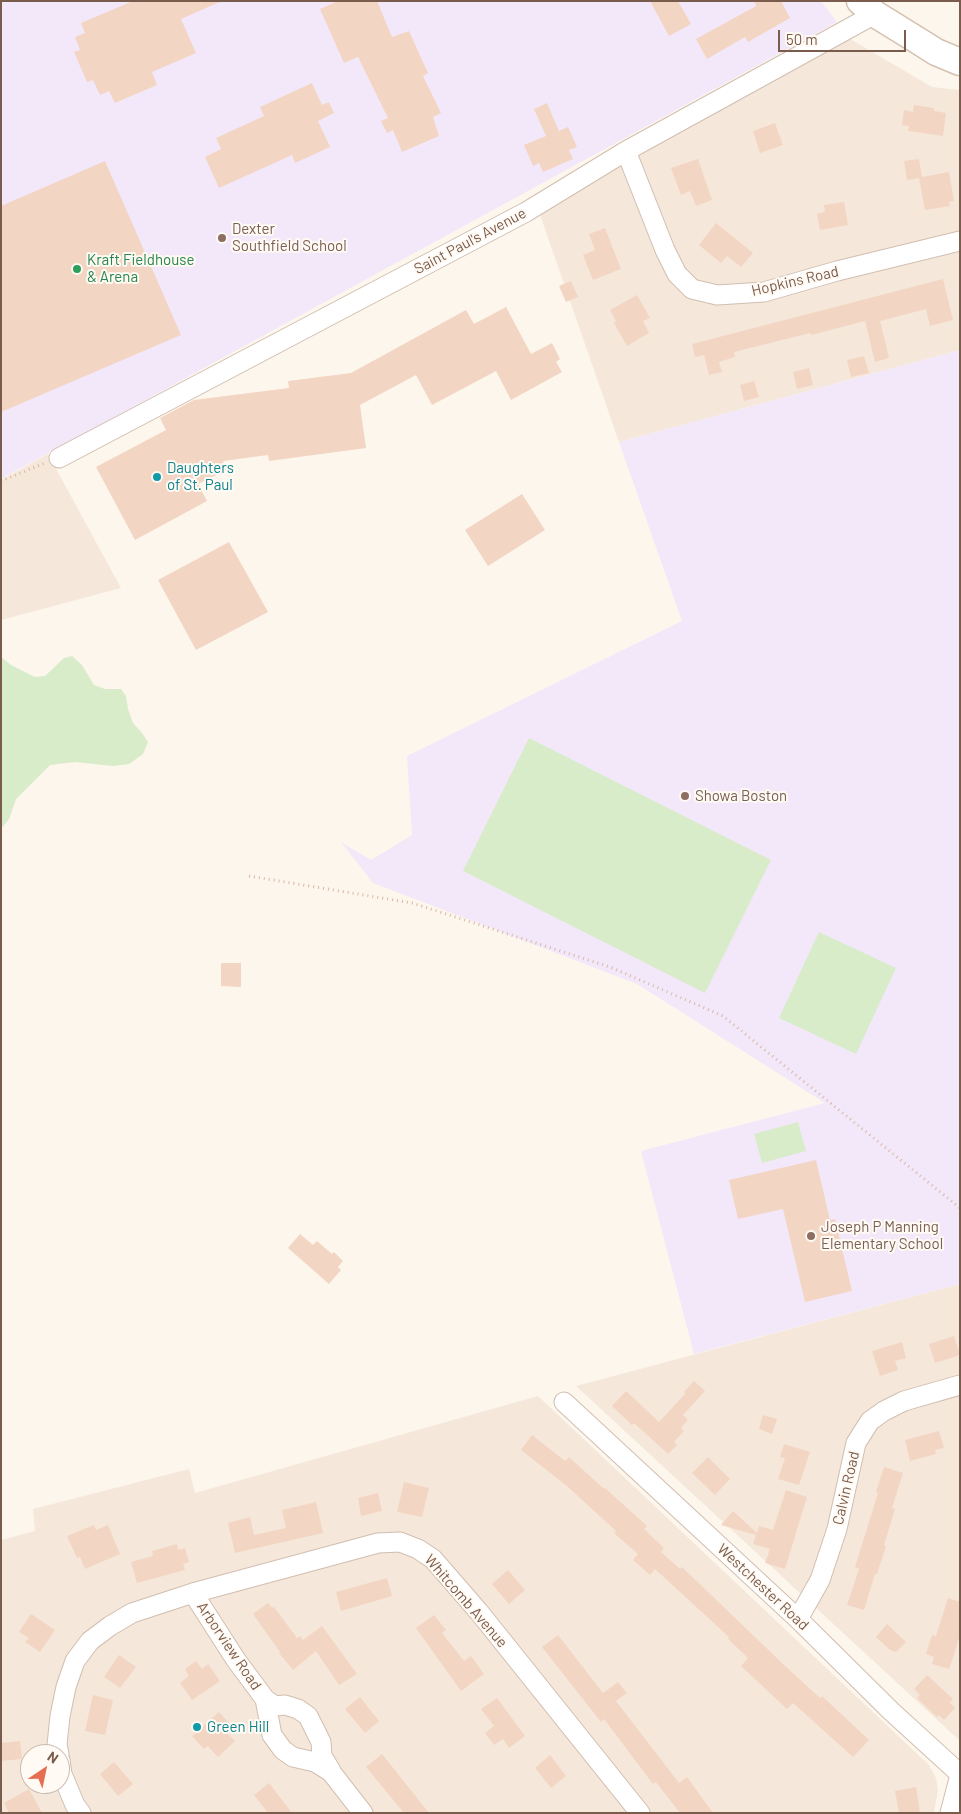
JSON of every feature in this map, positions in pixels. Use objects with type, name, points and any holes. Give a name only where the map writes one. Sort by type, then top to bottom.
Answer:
[{"type":"street","points":[[875,13],[936,52],[960,62]]},
{"type":"street","name":"Saint Paul's Avenue","points":[[59,458],[526,212],[626,151],[875,13]]},
{"type":"street","name":"Hopkins Road","points":[[626,151],[665,250],[677,274],[692,289],[717,295],[764,292],[838,271],[960,241]]},
{"type":"street","name":"Calvin Road","points":[[798,1619],[820,1580],[837,1529],[856,1444],[870,1421],[884,1411],[904,1401],[960,1385]]},
{"type":"street","name":"Westchester Road","points":[[564,1402],[798,1619],[890,1712],[960,1775]]},
{"type":"street","name":"Whitcomb Avenue","points":[[57,1744],[66,1687],[76,1661],[90,1641],[132,1613],[194,1593],[378,1543],[400,1542],[418,1549],[433,1559],[479,1612],[640,1813]]},
{"type":"street","name":"Arborview Road","points":[[194,1593],[236,1660],[265,1699],[275,1706],[285,1705],[298,1709],[308,1716],[321,1742],[322,1756],[331,1772],[363,1813]]},
{"type":"street","name":"Arborview Road","points":[[265,1699],[272,1735],[283,1750],[293,1757],[316,1762],[331,1772]]},
{"type":"street","points":[[950,1813],[960,1775]]},
{"type":"street","points":[[70,1793],[81,1813]]},
{"type":"path","points":[[1,481],[59,458]]},
{"type":"path","points":[[249,876],[412,903],[610,966],[723,1016],[960,1208]]},
{"type":"shaded area","name":"Dexter Southfield School","points":[[1,1],[821,1],[837,22],[1,479]]},
{"type":"shaded area","points":[[850,39],[932,87],[960,90],[960,350],[619,442],[538,209]]},
{"type":"shaded area","name":"Showa Boston","points":[[960,350],[960,1284],[694,1354],[641,1151],[825,1103],[637,984],[373,883],[341,842],[371,860],[412,835],[407,756],[682,621],[619,442]]},
{"type":"shaded area","points":[[48,454],[121,588],[1,620],[1,480]]},
{"type":"shaded area","points":[[960,1284],[960,1741],[576,1386]]},
{"type":"shaded area","points":[[538,1396],[929,1765],[936,1778],[938,1790],[934,1813],[1,1813],[1,1540],[35,1531],[33,1509],[189,1469],[195,1493]]},
{"type":"green space","points":[[72,656],[82,665],[94,685],[105,689],[121,689],[126,696],[133,723],[148,742],[143,754],[129,764],[113,766],[75,762],[50,765],[16,799],[9,819],[1,829],[1,657],[11,665],[35,677],[45,676],[64,658]]},
{"type":"green space","points":[[529,738],[771,860],[705,993],[463,871]]},
{"type":"green space","points":[[819,932],[896,968],[856,1054],[779,1018]]},
{"type":"green space","points":[[798,1122],[806,1151],[762,1163],[754,1134]]},
{"type":"building","points":[[133,1],[222,1],[181,19],[196,53],[152,72],[157,85],[115,103],[109,91],[100,95],[93,80],[87,82],[74,52],[80,50],[75,37],[85,33],[81,23]]},
{"type":"building","points":[[338,1],[377,1],[392,37],[409,31],[428,73],[423,76],[441,113],[433,117],[439,136],[402,152],[393,130],[387,133],[381,121],[388,118],[358,57],[344,63],[320,9]]},
{"type":"building","points":[[650,1],[678,1],[691,24],[669,36]]},
{"type":"building","points":[[754,1],[781,1],[790,18],[748,42],[745,37],[707,59],[696,39],[756,6]]},
{"type":"building","points":[[312,83],[322,105],[329,102],[334,113],[318,121],[330,147],[295,163],[292,155],[219,188],[205,157],[221,149],[216,138],[264,116],[260,107]]},
{"type":"building","points":[[547,103],[559,131],[568,127],[577,147],[569,150],[573,159],[543,172],[539,163],[533,166],[524,145],[546,136],[534,109]]},
{"type":"building","points":[[914,105],[934,108],[934,111],[946,113],[943,136],[908,131],[909,126],[902,125],[904,110],[913,112]]},
{"type":"building","points":[[775,123],[783,145],[760,153],[753,131]]},
{"type":"building","points":[[698,159],[712,200],[696,206],[690,191],[681,195],[671,168]]},
{"type":"building","points":[[919,159],[922,177],[949,172],[954,201],[949,202],[950,206],[925,210],[919,178],[907,180],[904,161]]},
{"type":"building","name":"Kraft Fieldhouse & Arena","points":[[105,161],[181,335],[1,412],[1,206]]},
{"type":"building","points":[[844,202],[848,225],[820,230],[817,214],[825,212],[824,205]]},
{"type":"building","points":[[716,223],[753,253],[741,267],[727,256],[721,263],[699,245]]},
{"type":"building","points":[[605,228],[621,269],[593,280],[583,255],[595,250],[589,234]]},
{"type":"building","points":[[943,279],[953,320],[930,326],[926,309],[880,321],[889,358],[875,362],[865,321],[734,352],[735,357],[719,362],[722,372],[709,375],[704,355],[695,357],[692,344]]},
{"type":"building","points":[[571,281],[578,297],[566,302],[559,286]]},
{"type":"building","points":[[637,295],[650,318],[643,321],[649,333],[627,346],[614,323],[616,321],[610,310]]},
{"type":"building","name":"Daughters of St. Paul","points":[[506,307],[531,354],[552,343],[560,359],[556,362],[562,372],[511,400],[496,371],[432,405],[416,375],[360,405],[366,448],[269,461],[268,455],[223,461],[227,470],[198,484],[207,501],[135,540],[96,467],[166,430],[160,418],[194,400],[289,388],[288,381],[351,373],[466,310],[474,324]]},
{"type":"building","points":[[864,356],[869,373],[851,377],[847,360]]},
{"type":"building","points":[[809,368],[813,385],[797,389],[793,372]]},
{"type":"building","points":[[754,381],[759,397],[744,401],[740,385]]},
{"type":"building","points":[[522,494],[545,530],[488,566],[465,530]]},
{"type":"building","points":[[229,542],[268,612],[196,650],[158,580]]},
{"type":"building","points":[[221,963],[241,963],[241,987],[221,986]]},
{"type":"building","name":"Joseph P Manning Elementary School","points":[[816,1160],[830,1220],[835,1219],[852,1291],[805,1302],[783,1209],[738,1219],[729,1180]]},
{"type":"building","points":[[300,1234],[313,1245],[317,1241],[332,1254],[334,1252],[343,1261],[338,1267],[341,1270],[329,1284],[288,1248]]},
{"type":"building","points":[[954,1336],[960,1355],[935,1363],[929,1344]]},
{"type":"building","points":[[902,1342],[906,1358],[895,1361],[898,1370],[880,1376],[872,1351]]},
{"type":"building","points":[[694,1381],[705,1391],[683,1415],[688,1420],[681,1428],[684,1431],[674,1442],[677,1445],[668,1454],[612,1406],[626,1391],[659,1422],[685,1394],[684,1392]]},
{"type":"building","points":[[763,1415],[777,1419],[772,1434],[759,1429]]},
{"type":"building","points":[[939,1431],[944,1448],[935,1450],[936,1454],[910,1461],[905,1440]]},
{"type":"building","points":[[532,1435],[565,1461],[569,1457],[647,1526],[644,1529],[664,1548],[661,1552],[680,1569],[682,1567],[784,1665],[820,1698],[822,1696],[869,1740],[853,1757],[793,1703],[787,1709],[741,1666],[748,1658],[728,1639],[729,1637],[655,1569],[650,1575],[633,1560],[638,1554],[614,1533],[616,1531],[567,1486],[521,1450]]},
{"type":"building","points":[[784,1444],[810,1452],[799,1485],[778,1479],[785,1458],[780,1457]]},
{"type":"building","points":[[708,1457],[730,1479],[715,1495],[692,1473]]},
{"type":"building","points":[[884,1467],[903,1473],[892,1508],[895,1509],[884,1545],[886,1546],[864,1610],[847,1605],[859,1569],[855,1567]]},
{"type":"building","points":[[404,1482],[429,1488],[422,1517],[397,1512]]},
{"type":"building","points":[[786,1490],[807,1497],[785,1569],[765,1563],[770,1549],[753,1544],[756,1535],[721,1525],[733,1511],[757,1533],[759,1526],[773,1530]]},
{"type":"building","points":[[378,1493],[382,1511],[361,1516],[358,1498]]},
{"type":"building","points":[[316,1502],[323,1533],[235,1553],[228,1523],[250,1517],[254,1535],[286,1528],[282,1510]]},
{"type":"building","points":[[94,1525],[96,1530],[108,1525],[120,1554],[85,1569],[80,1557],[77,1558],[67,1536]]},
{"type":"building","points":[[177,1544],[178,1550],[185,1548],[189,1562],[183,1564],[185,1570],[137,1583],[131,1562],[153,1556],[152,1551]]},
{"type":"building","points":[[508,1570],[525,1590],[509,1604],[492,1584]]},
{"type":"building","points":[[387,1578],[392,1596],[341,1611],[336,1592]]},
{"type":"building","points":[[948,1598],[960,1602],[960,1636],[949,1669],[932,1664],[934,1657],[926,1654],[932,1635],[936,1636]]},
{"type":"building","points":[[268,1603],[272,1608],[274,1607],[297,1638],[300,1636],[303,1640],[322,1626],[357,1674],[339,1685],[316,1651],[293,1670],[279,1653],[253,1614]]},
{"type":"building","points":[[31,1614],[55,1630],[40,1652],[25,1642],[29,1638],[19,1632]]},
{"type":"building","points":[[434,1615],[446,1630],[442,1633],[464,1661],[471,1656],[484,1674],[461,1691],[416,1628]]},
{"type":"building","points":[[887,1624],[906,1642],[896,1652],[890,1650],[876,1637]]},
{"type":"building","points":[[558,1635],[603,1693],[618,1682],[627,1693],[616,1701],[679,1783],[687,1777],[713,1813],[680,1813],[656,1782],[653,1784],[604,1719],[601,1722],[542,1647]]},
{"type":"building","points":[[119,1655],[136,1667],[120,1688],[104,1677]]},
{"type":"building","points":[[196,1661],[202,1669],[208,1664],[220,1681],[192,1700],[180,1683],[189,1676],[185,1669]]},
{"type":"building","points":[[927,1675],[953,1699],[950,1703],[955,1708],[944,1720],[939,1715],[937,1717],[917,1698],[920,1695],[914,1689]]},
{"type":"building","points":[[93,1695],[113,1700],[105,1735],[85,1731]]},
{"type":"building","points":[[360,1697],[379,1721],[365,1733],[345,1709]]},
{"type":"building","points":[[497,1698],[525,1736],[509,1748],[503,1739],[494,1745],[485,1733],[494,1726],[481,1709]]},
{"type":"building","points":[[219,1712],[230,1724],[224,1730],[235,1741],[218,1757],[208,1746],[204,1749],[192,1736]]},
{"type":"building","points":[[20,1741],[20,1759],[1,1761],[1,1743]]},
{"type":"building","points":[[382,1754],[429,1813],[404,1813],[366,1767]]},
{"type":"building","points":[[550,1755],[566,1776],[551,1788],[535,1768]]},
{"type":"building","points":[[114,1762],[133,1784],[118,1796],[100,1774]]},
{"type":"building","points":[[269,1783],[292,1813],[268,1813],[254,1795]]},
{"type":"building","points":[[916,1787],[920,1813],[899,1813],[895,1791]]},
{"type":"building","points":[[20,1794],[32,1794],[42,1813],[9,1813],[4,1803]]},
{"type":"place","name":"Dexter Southfield School","points":[[222,238]]},
{"type":"place","name":"Kraft Fieldhouse & Arena","points":[[77,269]]},
{"type":"place","name":"Daughters of St. Paul","points":[[157,477]]},
{"type":"place","name":"Showa Boston","points":[[685,796]]},
{"type":"place","name":"Joseph P Manning Elementary School","points":[[811,1236]]},
{"type":"place","name":"Green Hill","points":[[197,1727]]}]
